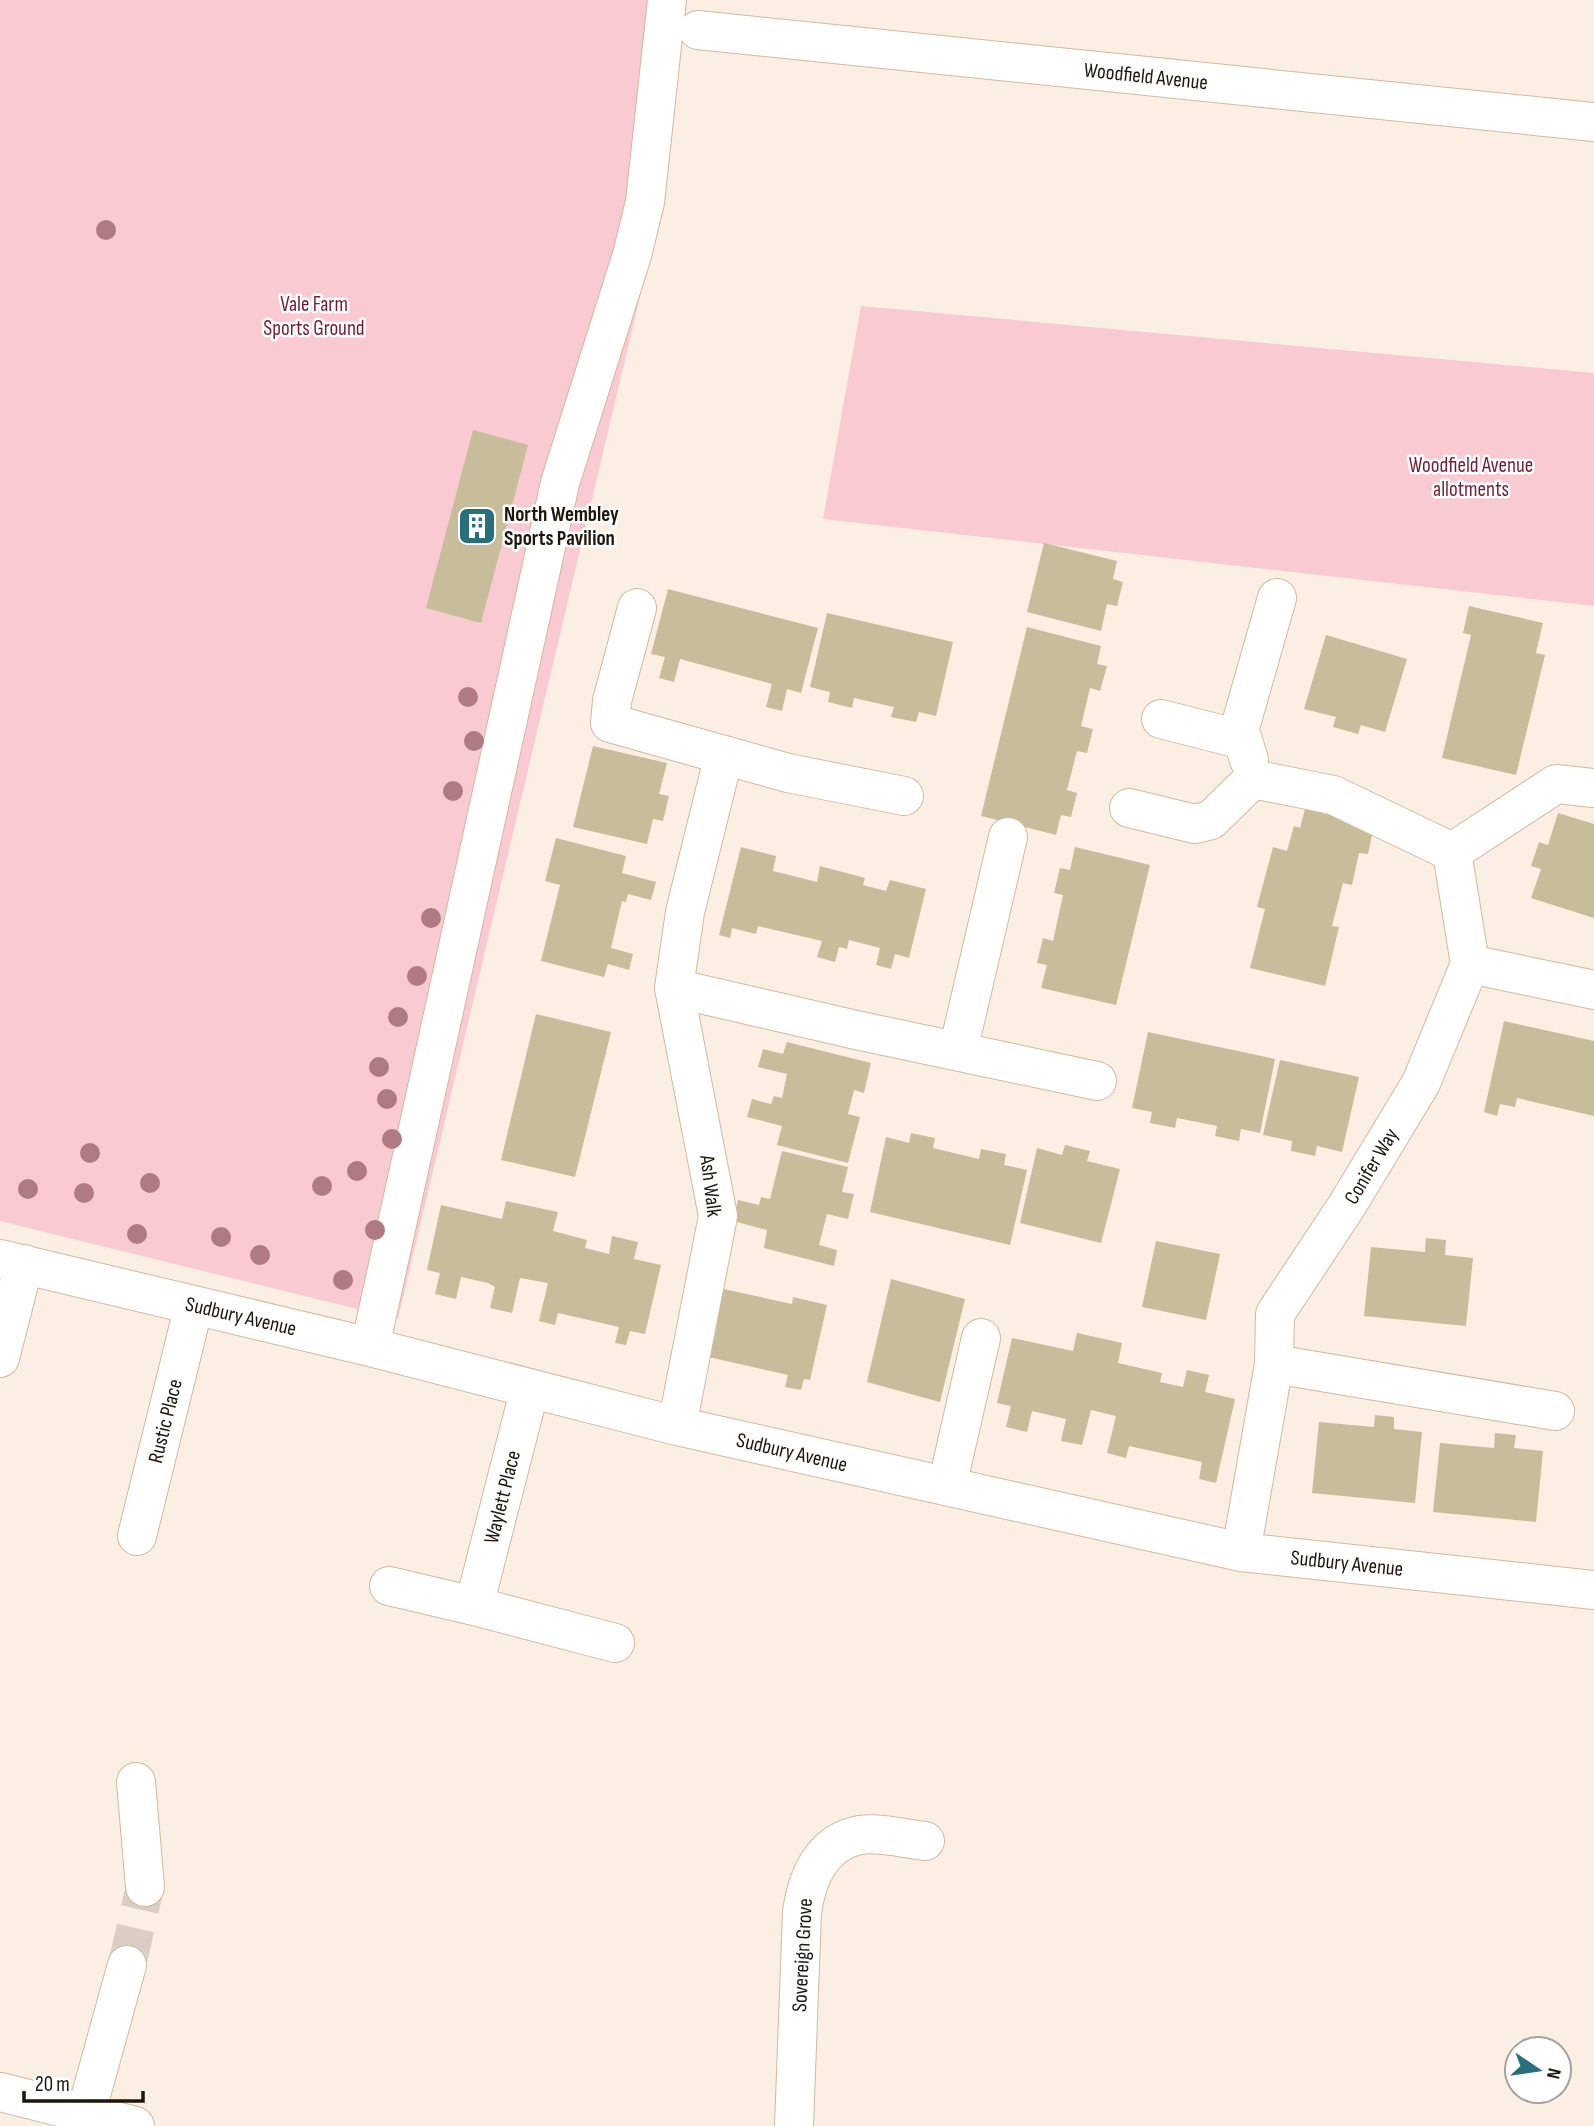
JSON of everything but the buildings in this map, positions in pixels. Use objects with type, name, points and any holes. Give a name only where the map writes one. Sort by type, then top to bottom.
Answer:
[{"type":"street","points":[[370,1347],[560,483],[632,255],[645,202],[667,0]]},
{"type":"street","name":"Woodfield Avenue","points":[[698,30],[1594,122]]},
{"type":"street","points":[[1237,738],[1277,598]]},
{"type":"street","points":[[637,608],[612,702],[610,723],[788,773],[904,796]]},
{"type":"street","points":[[1161,719],[1237,738],[1245,746],[1253,779]]},
{"type":"street","name":"Ash Walk","points":[[677,1426],[718,1216],[674,988],[685,912],[723,755]]},
{"type":"street","points":[[1129,808],[1195,824],[1211,820],[1253,779]]},
{"type":"street","points":[[1253,779],[1333,794],[1452,852]]},
{"type":"street","points":[[1452,852],[1556,784],[1594,788]]},
{"type":"street","points":[[958,1051],[1008,837]]},
{"type":"street","points":[[1452,852],[1471,964],[1594,990]]},
{"type":"street","name":"Conifer Way","points":[[1241,1552],[1274,1364],[1275,1314],[1346,1207],[1421,1083],[1471,964]]},
{"type":"street","points":[[674,988],[1097,1080]]},
{"type":"street","points":[[0,1358],[12,1261]]},
{"type":"street","name":"Sudbury Avenue","points":[[12,1261],[370,1347],[677,1426],[1241,1552],[1594,1590]]},
{"type":"street","name":"Rustic Place","points":[[137,1536],[194,1305]]},
{"type":"street","points":[[947,1486],[981,1338]]},
{"type":"street","points":[[1274,1364],[1555,1411]]},
{"type":"street","name":"Waylett Place","points":[[474,1606],[530,1388]]},
{"type":"street","points":[[389,1586],[615,1643]]},
{"type":"street","points":[[136,1782],[145,1887]]},
{"type":"street","name":"Sovereign Grove","points":[[794,2126],[802,1912],[807,1881],[827,1849],[860,1835],[925,1841]]},
{"type":"street","points":[[86,2113],[127,1965]]},
{"type":"street","points":[[0,2092],[135,2126]]},
{"type":"green space","name":"Vale Farm Sports Ground","points":[[0,0],[681,0],[659,216],[398,1319],[0,1221]]},
{"type":"green space","name":"Woodfield Avenue allotments","points":[[861,306],[1594,373],[1594,606],[823,519]]},
{"type":"tunnel","points":[[127,1965],[145,1887]]},
{"type":"place","name":"North Wembley Sports Pavilion","points":[[477,526]]}]
